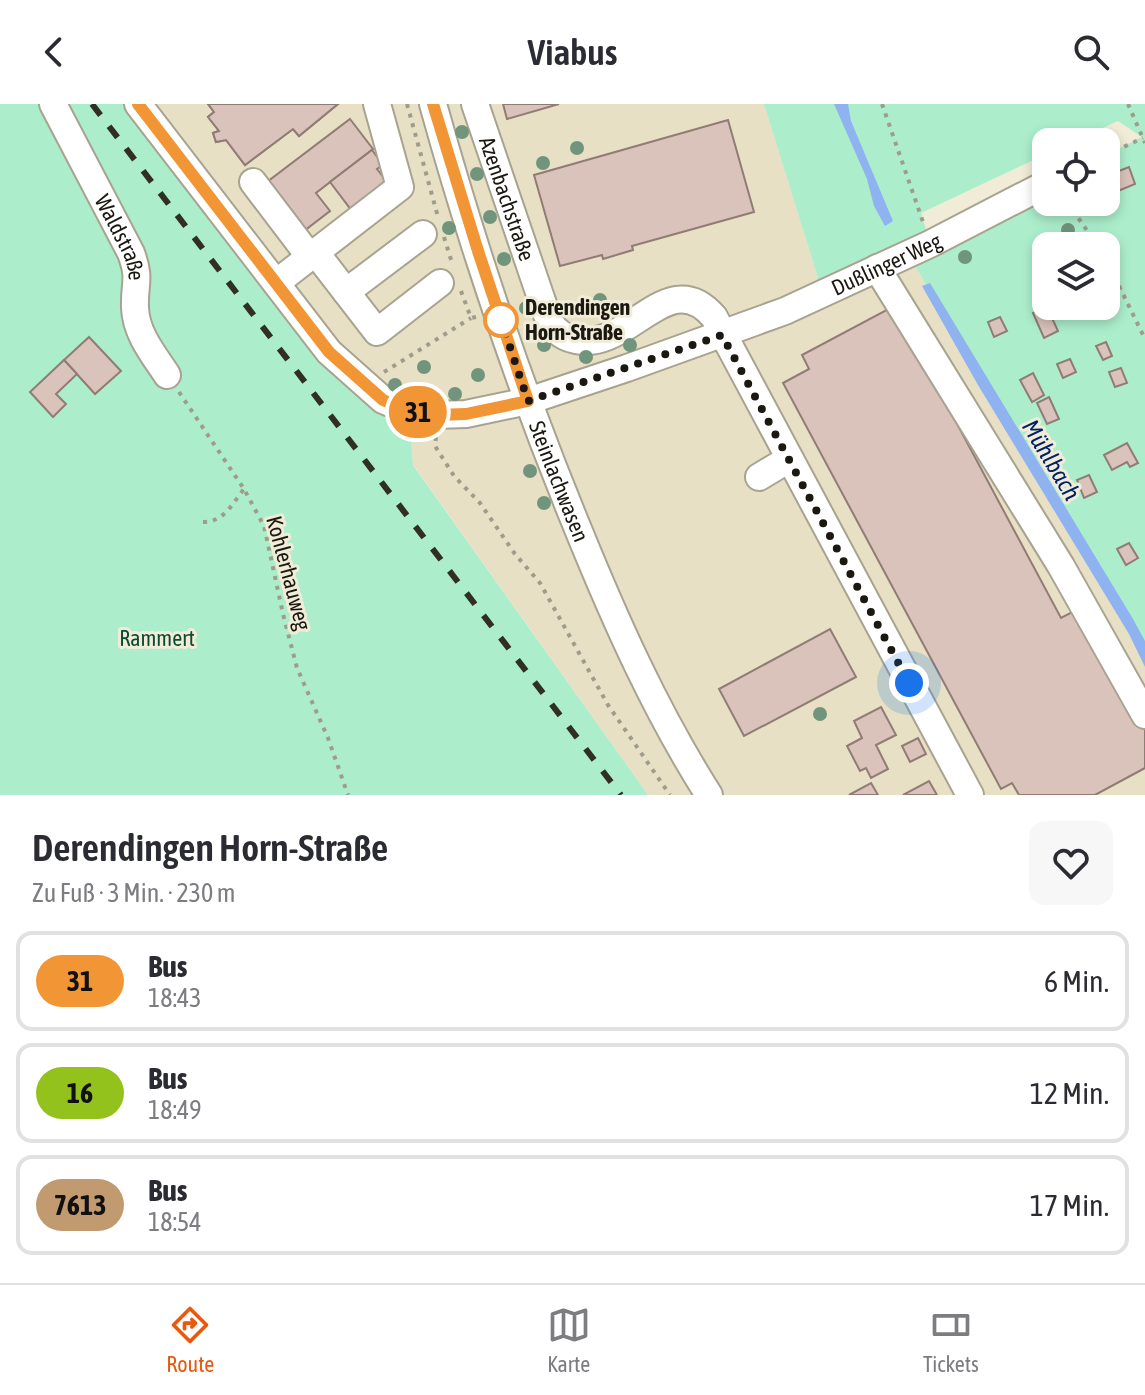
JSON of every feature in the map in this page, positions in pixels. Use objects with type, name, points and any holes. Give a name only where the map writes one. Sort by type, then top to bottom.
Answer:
[{"type":"street","name":"Waldstraße","points":[[53,104],[131,253],[138,274],[135,308],[138,326],[167,375]]},
{"type":"street","name":"Dußlinger Weg","points":[[138,104],[329,352],[383,400],[395,407],[436,415],[466,414],[528,401],[722,335],[785,311],[930,244],[1032,191]]},
{"type":"street","points":[[276,283],[400,187],[377,104]]},
{"type":"street","name":"Steinlachwasen","points":[[433,104],[528,401],[567,504],[653,696],[709,795]]},
{"type":"street","name":"Azenbachstraße","points":[[475,104],[542,301],[551,323],[563,336],[580,341],[602,339],[635,322],[658,305],[680,298],[690,299],[707,308],[722,335]]},
{"type":"street","points":[[253,182],[377,332],[440,283]]},
{"type":"street","points":[[346,292],[423,234]]},
{"type":"street","points":[[877,268],[1061,566],[1145,715]]},
{"type":"street","points":[[722,335],[970,795]]},
{"type":"street","points":[[759,477],[789,459]]},
{"type":"path","points":[[882,104],[930,244]]},
{"type":"path","points":[[1120,149],[1144,140],[1128,104]]},
{"type":"path","points":[[1120,288],[1145,339]]},
{"type":"path","points":[[365,383],[471,318]]},
{"type":"path","name":"Kohlerhauweg","points":[[167,375],[244,489],[264,526],[297,668],[328,738],[348,795]]},
{"type":"path","points":[[436,415],[435,446],[540,583],[608,705],[670,795]]},
{"type":"path","points":[[203,522],[214,522],[224,516],[244,489]]},
{"type":"shaded area","points":[[138,104],[764,104],[823,294],[908,254],[1145,654],[1145,795],[648,795],[413,464],[409,411],[383,400]]},
{"type":"green space","name":"Rammert","points":[[0,104],[138,104],[329,352],[409,411],[413,465],[648,795],[0,795]]},
{"type":"green space","points":[[764,104],[1145,104],[1145,654],[908,254],[823,294]]},
{"type":"water","points":[[834,104],[848,104],[851,121],[893,221],[885,226],[874,206],[867,179]]},
{"type":"water","points":[[930,283],[1133,619],[1145,641],[1145,667],[1129,634],[978,385],[922,286]]},
{"type":"building","points":[[208,104],[338,104],[299,136],[293,129],[245,165],[226,140],[216,142],[213,133],[219,131],[208,117],[214,112]]},
{"type":"building","points":[[208,104],[338,104],[299,136],[293,129],[245,165],[226,140],[216,142],[213,133],[219,131],[208,117],[214,112]]},
{"type":"building","points":[[503,104],[559,104],[507,119]]},
{"type":"building","points":[[350,119],[373,149],[316,193],[330,211],[300,234],[263,185]]},
{"type":"building","points":[[728,120],[754,212],[632,246],[633,250],[603,259],[602,255],[560,266],[534,175]]},
{"type":"building","points":[[372,150],[383,165],[377,169],[388,183],[352,211],[330,182]]},
{"type":"building","points":[[1129,167],[1135,184],[1120,190],[1120,171]]},
{"type":"building","points":[[894,306],[1061,618],[1080,608],[1145,729],[1145,768],[1095,795],[1019,795],[1012,783],[1001,789],[783,383],[809,369],[802,355]]},
{"type":"building","points":[[1000,317],[1007,331],[994,337],[988,322]]},
{"type":"building","points":[[1036,320],[1053,320],[1058,331],[1044,338]]},
{"type":"building","points":[[89,337],[121,371],[95,394],[64,360]]},
{"type":"building","points":[[1106,342],[1112,356],[1103,360],[1096,346]]},
{"type":"building","points":[[1070,359],[1076,372],[1063,378],[1057,364]]},
{"type":"building","points":[[64,360],[77,374],[56,394],[66,404],[53,417],[30,392]]},
{"type":"building","points":[[1121,368],[1127,383],[1115,387],[1109,372]]},
{"type":"building","points":[[1033,373],[1044,395],[1032,402],[1020,380]]},
{"type":"building","points":[[1049,397],[1059,419],[1047,424],[1037,403]]},
{"type":"building","points":[[1127,443],[1138,463],[1130,467],[1127,462],[1112,470],[1104,455]]},
{"type":"building","points":[[1089,475],[1097,492],[1084,498],[1077,480]]},
{"type":"building","points":[[1129,543],[1138,558],[1126,565],[1117,549]]},
{"type":"building","points":[[830,629],[856,677],[744,736],[719,689]]},
{"type":"building","points":[[881,707],[896,735],[876,745],[888,769],[871,778],[866,768],[860,771],[847,746],[862,738],[854,721]]},
{"type":"building","points":[[918,738],[926,754],[910,762],[902,746]]},
{"type":"building","points":[[929,781],[937,795],[903,795]]},
{"type":"building","points":[[871,783],[878,795],[849,795]]},
{"type":"railway","points":[[92,104],[621,795]]},
{"type":"bus line","name":"31","points":[[138,104],[329,352],[383,400],[409,411],[436,415],[466,414],[528,401],[433,104]]},
{"type":"place","name":"Derendingen Horn-Straße","points":[[501,320]]},
{"type":"route","points":[[501,320],[528,401],[722,335],[909,683]]},
{"type":"water label","name":"Mühlbach","points":[[1051,460]]}]
